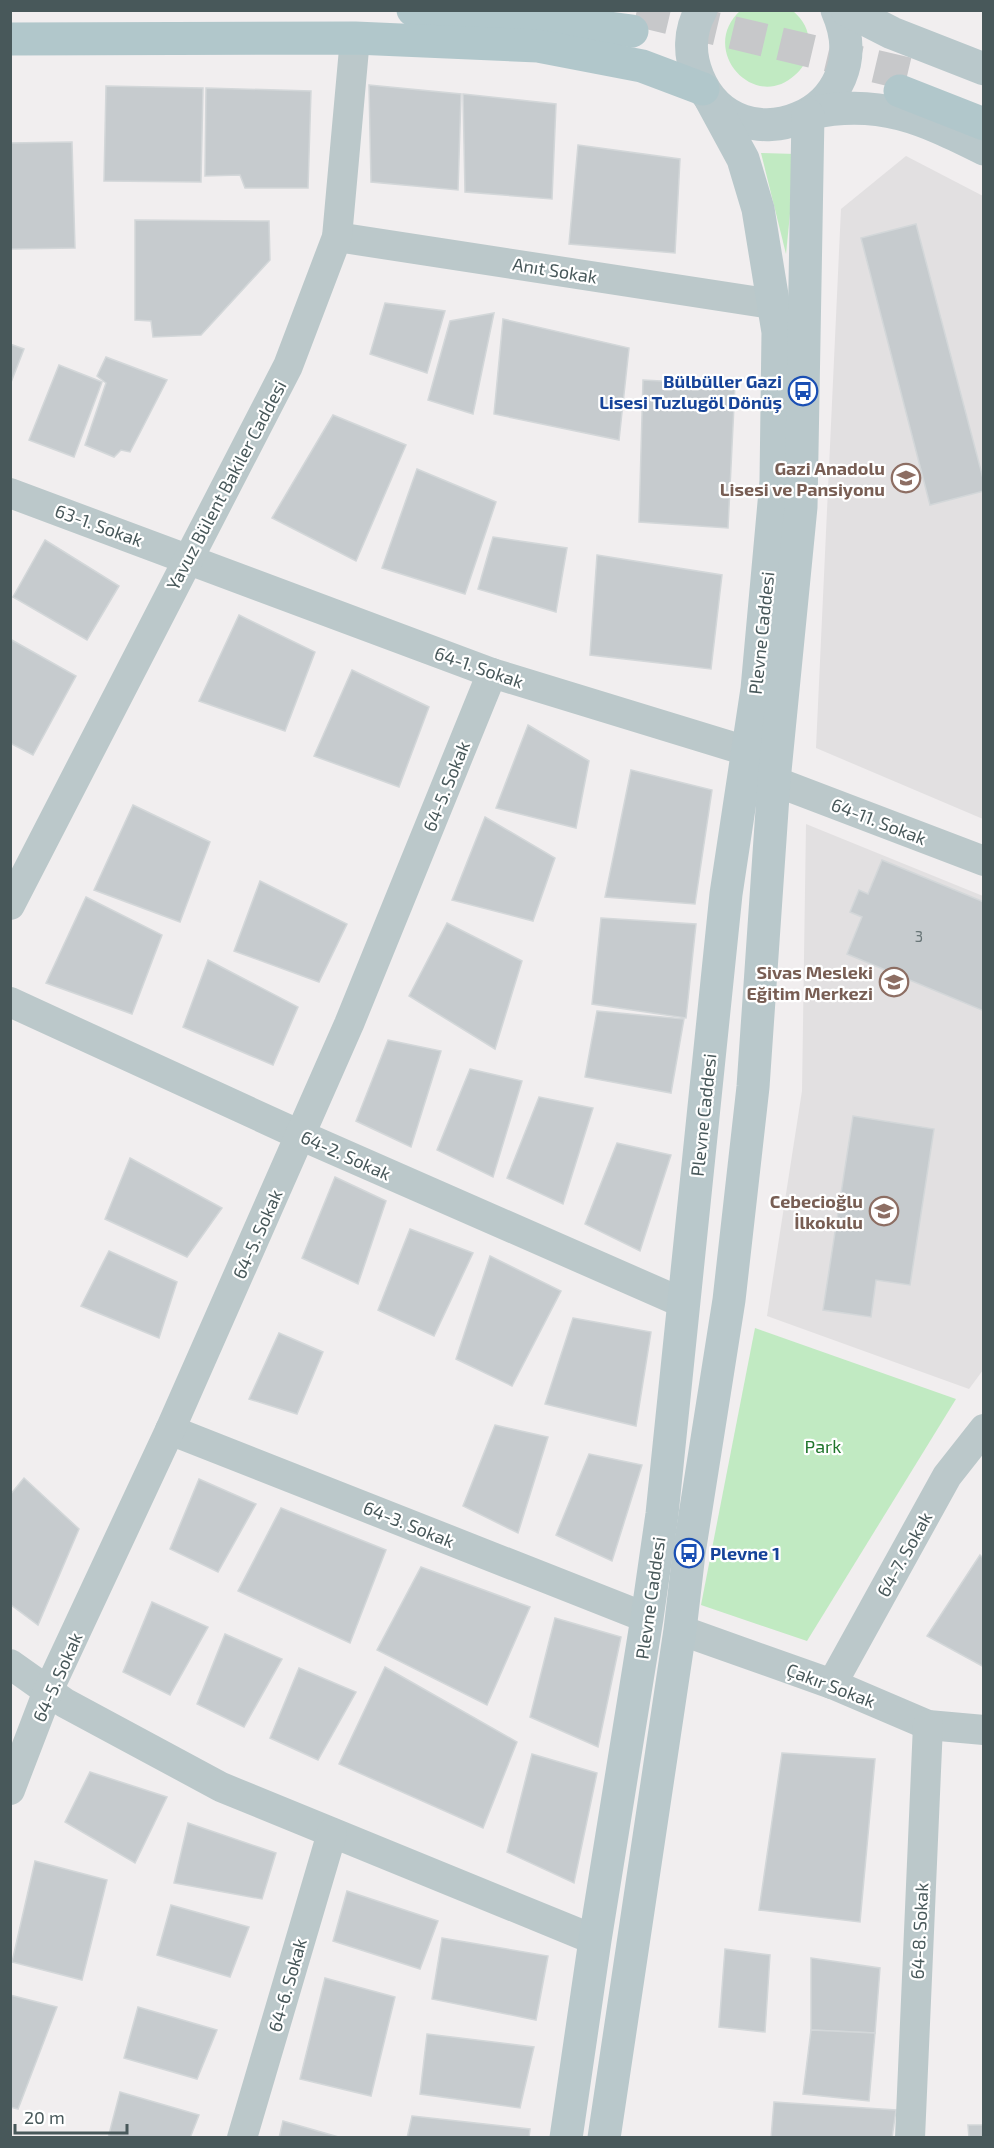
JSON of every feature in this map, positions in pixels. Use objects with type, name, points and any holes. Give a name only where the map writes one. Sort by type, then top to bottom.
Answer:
[{"type":"main road","points":[[413,10],[511,15],[632,31]]},
{"type":"main road","points":[[10,39],[355,38],[538,46],[642,66],[707,94]]},
{"type":"main road","points":[[984,103],[904,83],[984,124]]},
{"type":"street","name":"Plevne Caddesi","points":[[566,2138],[662,1514],[726,894],[766,763],[757,689],[776,481],[778,332],[758,209],[743,159],[694,67],[691,44],[695,21],[700,10]]},
{"type":"street","points":[[810,114],[829,97],[842,75],[847,51],[844,27],[837,10]]},
{"type":"street","points":[[847,10],[892,33],[984,69]]},
{"type":"street","name":"Yavuz Bülent Bakiler Caddesi","points":[[10,905],[288,366],[337,237],[355,38]]},
{"type":"street","points":[[707,94],[732,116],[756,124],[783,124],[810,114],[850,106],[882,109],[944,129],[984,148]]},
{"type":"street","name":"Plevne Caddesi","points":[[604,2138],[680,1630],[689,1553],[729,1300],[753,1087],[766,763],[801,498],[810,114]]},
{"type":"street","name":"Anıt Sokak","points":[[337,237],[772,304]]},
{"type":"street","name":"63-1. Sokak","points":[[10,493],[188,558]]},
{"type":"street","name":"64-1. Sokak","points":[[188,558],[492,673],[766,763]]},
{"type":"street","name":"64-5. Sokak","points":[[10,1790],[48,1691],[170,1430],[349,1024],[492,673]]},
{"type":"street","name":"64-11. Sokak","points":[[766,763],[984,861]]},
{"type":"street","name":"64-2. Sokak","points":[[10,1002],[300,1135],[683,1303]]},
{"type":"street","name":"64-7. Sokak","points":[[832,1684],[947,1476],[984,1429]]},
{"type":"street","name":"64-3. Sokak","points":[[170,1430],[647,1618]]},
{"type":"street","name":"Çakır Sokak","points":[[680,1630],[832,1684],[928,1725],[984,1730]]},
{"type":"street","points":[[10,1664],[65,1703],[221,1786],[596,1940]]},
{"type":"street","name":"64-8. Sokak","points":[[910,2138],[928,1725]]},
{"type":"street","name":"64-6. Sokak","points":[[242,2138],[332,1833]]},
{"type":"shaded area","name":"Gazi Anadolu Lisesi ve Pansiyonu","points":[[906,156],[983,196],[983,819],[816,748],[841,209]]},
{"type":"shaded area","points":[[806,824],[983,896],[983,1370],[969,1389],[767,1316],[802,1091]]},
{"type":"green space","points":[[741,10],[793,11],[801,20],[808,34],[809,46],[805,62],[795,75],[779,85],[763,86],[748,81],[736,71],[728,58],[725,42],[729,26]]},
{"type":"green space","points":[[761,153],[796,154],[786,254]]},
{"type":"green space","name":"Park","points":[[755,1328],[956,1399],[807,1641],[701,1605]]},
{"type":"building","points":[[369,85],[461,94],[458,190],[371,182]]},
{"type":"building","points":[[106,86],[203,88],[201,182],[104,181]]},
{"type":"building","points":[[206,88],[311,91],[308,188],[245,188],[240,175],[205,176]]},
{"type":"building","points":[[463,94],[556,104],[552,199],[465,192]]},
{"type":"building","points":[[72,142],[75,248],[10,249],[10,143]]},
{"type":"building","points":[[578,145],[680,159],[675,253],[569,244]]},
{"type":"building","points":[[135,220],[269,221],[270,260],[201,335],[153,337],[151,321],[135,320]]},
{"type":"building","points":[[916,224],[984,482],[984,491],[930,505],[861,238]]},
{"type":"building","points":[[385,303],[445,311],[427,373],[370,354]]},
{"type":"building","points":[[494,313],[473,414],[428,400],[450,321]]},
{"type":"building","points":[[503,319],[629,348],[619,440],[494,414]]},
{"type":"building","points":[[10,344],[24,349],[10,385]]},
{"type":"building","points":[[106,357],[167,380],[130,452],[121,450],[114,457],[85,445],[106,383],[97,376]]},
{"type":"building","points":[[59,365],[102,382],[74,457],[29,440]]},
{"type":"building","points":[[643,380],[735,385],[728,528],[639,522]]},
{"type":"building","points":[[333,415],[406,445],[356,561],[272,518]]},
{"type":"building","points":[[417,469],[496,502],[465,594],[382,568]]},
{"type":"building","points":[[493,537],[567,548],[556,612],[478,589]]},
{"type":"building","points":[[45,540],[119,586],[87,640],[13,597]]},
{"type":"building","points":[[597,555],[722,575],[711,669],[590,655]]},
{"type":"building","points":[[239,615],[315,652],[285,731],[199,701]]},
{"type":"building","points":[[10,639],[76,676],[33,755],[10,743]]},
{"type":"building","points":[[352,670],[429,707],[399,787],[314,756]]},
{"type":"building","points":[[528,725],[589,761],[576,828],[496,808]]},
{"type":"building","points":[[631,770],[712,790],[695,904],[605,897]]},
{"type":"building","points":[[133,805],[210,842],[180,922],[94,890]]},
{"type":"building","points":[[485,817],[555,858],[533,921],[452,900]]},
{"type":"building","name":"Sivas Mesleki Eğitim Merkezi","points":[[882,860],[984,902],[984,1011],[847,954],[862,917],[850,912],[859,890],[868,894]]},
{"type":"building","points":[[260,881],[347,924],[319,982],[234,951]]},
{"type":"building","points":[[86,897],[162,935],[132,1014],[46,983]]},
{"type":"building","points":[[601,918],[696,924],[686,1018],[592,1004]]},
{"type":"building","points":[[447,923],[522,961],[495,1049],[409,996]]},
{"type":"building","points":[[208,960],[298,1007],[273,1065],[183,1027]]},
{"type":"building","points":[[597,1011],[684,1019],[671,1093],[585,1077]]},
{"type":"building","points":[[388,1040],[441,1051],[411,1147],[356,1121]]},
{"type":"building","points":[[470,1069],[522,1081],[493,1177],[437,1150]]},
{"type":"building","points":[[539,1097],[593,1108],[563,1204],[507,1178]]},
{"type":"building","name":"Cebecioğlu İlkokulu","points":[[853,1116],[934,1129],[910,1285],[876,1280],[871,1317],[823,1310]]},
{"type":"building","points":[[617,1143],[671,1155],[640,1251],[585,1224]]},
{"type":"building","points":[[130,1158],[222,1208],[187,1257],[105,1219]]},
{"type":"building","points":[[335,1177],[386,1201],[358,1284],[302,1258]]},
{"type":"building","points":[[410,1229],[473,1253],[434,1336],[378,1310]]},
{"type":"building","points":[[109,1251],[177,1282],[159,1338],[81,1306]]},
{"type":"building","points":[[490,1256],[561,1291],[512,1386],[456,1359]]},
{"type":"building","points":[[573,1318],[651,1332],[636,1426],[545,1404]]},
{"type":"building","points":[[279,1333],[323,1352],[297,1414],[249,1399]]},
{"type":"building","points":[[495,1425],[548,1437],[518,1533],[463,1506]]},
{"type":"building","points":[[589,1454],[642,1465],[612,1561],[556,1535]]},
{"type":"building","points":[[24,1478],[79,1529],[38,1625],[10,1604],[10,1495]]},
{"type":"building","points":[[199,1479],[256,1504],[218,1572],[170,1549]]},
{"type":"building","points":[[281,1508],[386,1550],[350,1643],[238,1591]]},
{"type":"building","points":[[980,1555],[984,1559],[984,1667],[927,1636]]},
{"type":"building","points":[[421,1567],[530,1607],[487,1705],[377,1650]]},
{"type":"building","points":[[152,1602],[208,1627],[170,1695],[123,1672]]},
{"type":"building","points":[[555,1618],[621,1637],[598,1747],[530,1717]]},
{"type":"building","points":[[225,1634],[282,1659],[244,1727],[197,1704]]},
{"type":"building","points":[[385,1667],[517,1742],[483,1828],[339,1764]]},
{"type":"building","points":[[299,1668],[356,1692],[318,1760],[270,1738]]},
{"type":"building","points":[[782,1753],[875,1759],[860,1922],[759,1910]]},
{"type":"building","points":[[532,1754],[597,1773],[574,1883],[507,1852]]},
{"type":"building","points":[[90,1772],[167,1797],[135,1863],[65,1822]]},
{"type":"building","points":[[188,1823],[276,1853],[262,1899],[174,1883]]},
{"type":"building","points":[[35,1861],[107,1880],[82,1980],[12,1962]]},
{"type":"building","points":[[347,1891],[438,1921],[420,1969],[333,1941]]},
{"type":"building","points":[[171,1905],[249,1927],[230,1977],[157,1955]]},
{"type":"building","points":[[442,1938],[548,1956],[536,2020],[432,1999]]},
{"type":"building","points":[[725,1949],[770,1955],[765,2032],[719,2027]]},
{"type":"building","points":[[811,1958],[880,1968],[875,2033],[811,2030]]},
{"type":"building","points":[[325,1978],[395,1997],[371,2096],[300,2079]]},
{"type":"building","points":[[10,1995],[57,2007],[18,2109],[10,2107]]},
{"type":"building","points":[[138,2007],[217,2030],[197,2079],[124,2058]]},
{"type":"building","points":[[811,2030],[875,2033],[869,2101],[803,2094]]},
{"type":"building","points":[[427,2034],[534,2047],[520,2108],[420,2094]]},
{"type":"building","points":[[120,2092],[199,2115],[190,2138],[108,2138]]},
{"type":"building","points":[[774,2102],[896,2110],[892,2138],[771,2138]]},
{"type":"building","points":[[412,2116],[530,2129],[529,2138],[407,2138]]},
{"type":"building","points":[[283,2121],[342,2138],[279,2138]]},
{"type":"building","points":[[968,2125],[984,2125],[984,2138],[969,2138]]},
{"type":"tunnel","points":[[637,10],[908,74]]},
{"type":"place","name":"Bülbüller Gazi Lisesi Tuzlugöl Dönüş","points":[[803,391]]},
{"type":"place","name":"Gazi Anadolu Lisesi ve Pansiyonu","points":[[906,478]]},
{"type":"place","name":"Sivas Mesleki Eğitim Merkezi","points":[[894,982]]},
{"type":"place","name":"Cebecioğlu İlkokulu","points":[[884,1211]]},
{"type":"place","name":"Plevne 1","points":[[689,1553]]}]
